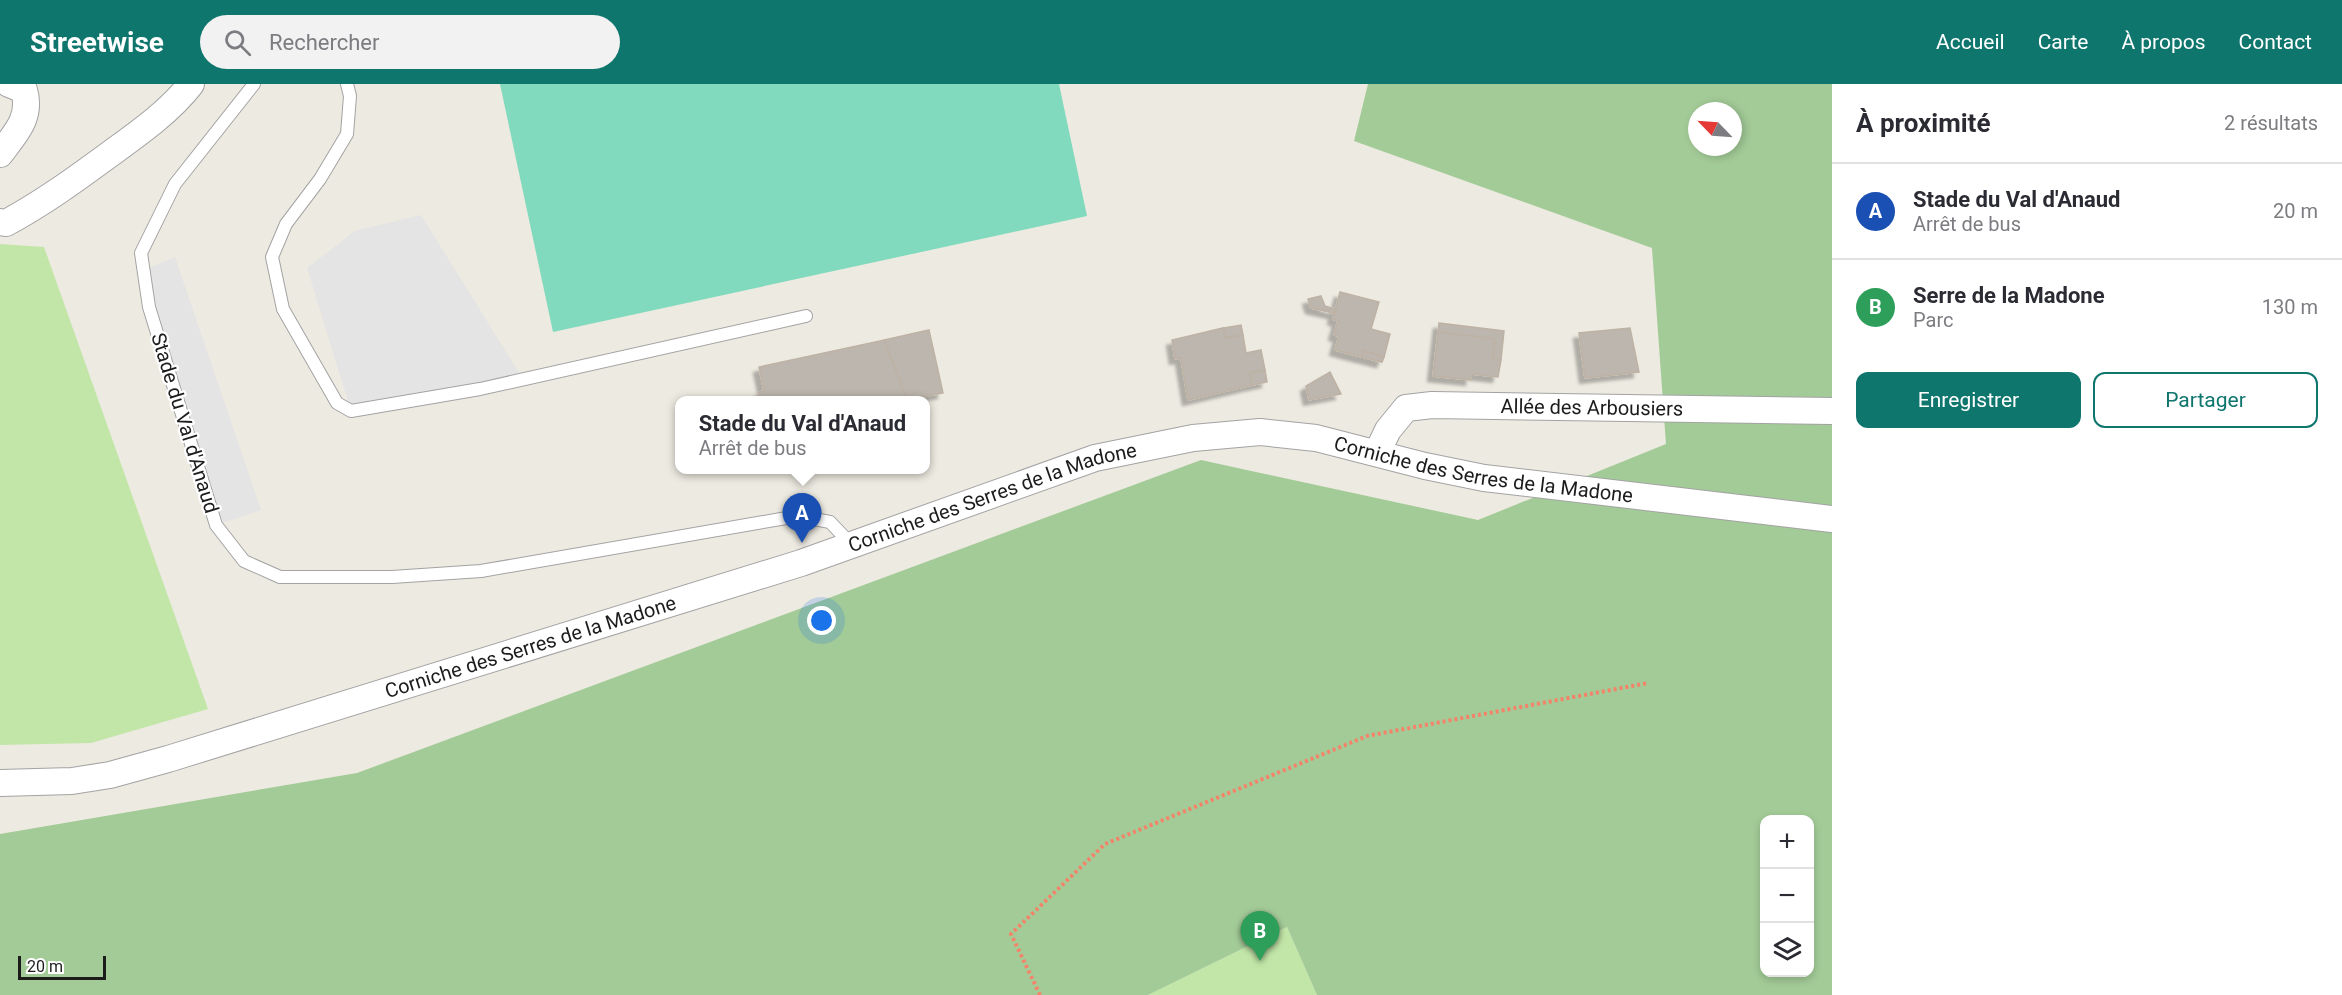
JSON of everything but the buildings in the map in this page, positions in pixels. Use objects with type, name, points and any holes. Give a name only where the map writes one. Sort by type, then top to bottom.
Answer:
[{"type":"street","points":[[0,86],[7,84],[24,90],[28,104],[20,128],[0,153]]},
{"type":"street","points":[[0,222],[6,223],[46,201],[150,125],[180,98],[191,84]]},
{"type":"street","name":"Allée des Arbousiers","points":[[1377,453],[1388,430],[1406,408],[1432,405],[1832,411]]},
{"type":"street","name":"Corniche des Serres de la Madone","points":[[0,783],[72,781],[122,772],[801,563],[850,543],[1095,458],[1193,438],[1260,432],[1316,438],[1425,466],[1484,478],[1832,519]]},
{"type":"lane","name":"Stade du Val d'Anaud","points":[[254,84],[174,184],[141,253],[149,307],[216,525],[244,561],[280,577],[392,577],[481,571],[798,516],[830,522],[850,543]]},
{"type":"lane","points":[[346,84],[350,96],[347,134],[320,179],[286,224],[272,257],[283,309],[337,403],[351,411],[480,389],[806,316]]},
{"type":"path","points":[[1040,995],[1011,934],[1105,844],[1367,736],[1648,683]]},
{"type":"green space","points":[[500,84],[1059,84],[1087,216],[553,332]]},
{"type":"green space","points":[[1368,84],[1832,84],[1832,995],[1317,995],[1287,927],[1148,995],[0,995],[0,834],[357,773],[1201,460],[1478,520],[1666,444],[1652,248],[1354,141]]},
{"type":"green space","points":[[0,244],[44,247],[208,709],[91,743],[0,745]]},
{"type":"green space","points":[[1287,927],[1317,995],[1148,995]]},
{"type":"shaded area","points":[[421,215],[523,379],[351,411],[307,268],[355,231]]},
{"type":"shaded area","points":[[175,257],[261,510],[216,525],[144,270]]},
{"type":"place","name":"Stade du Val d'Anaud","points":[[802,543]]},
{"type":"place","name":"Serre de la Madone","points":[[1260,961]]}]
